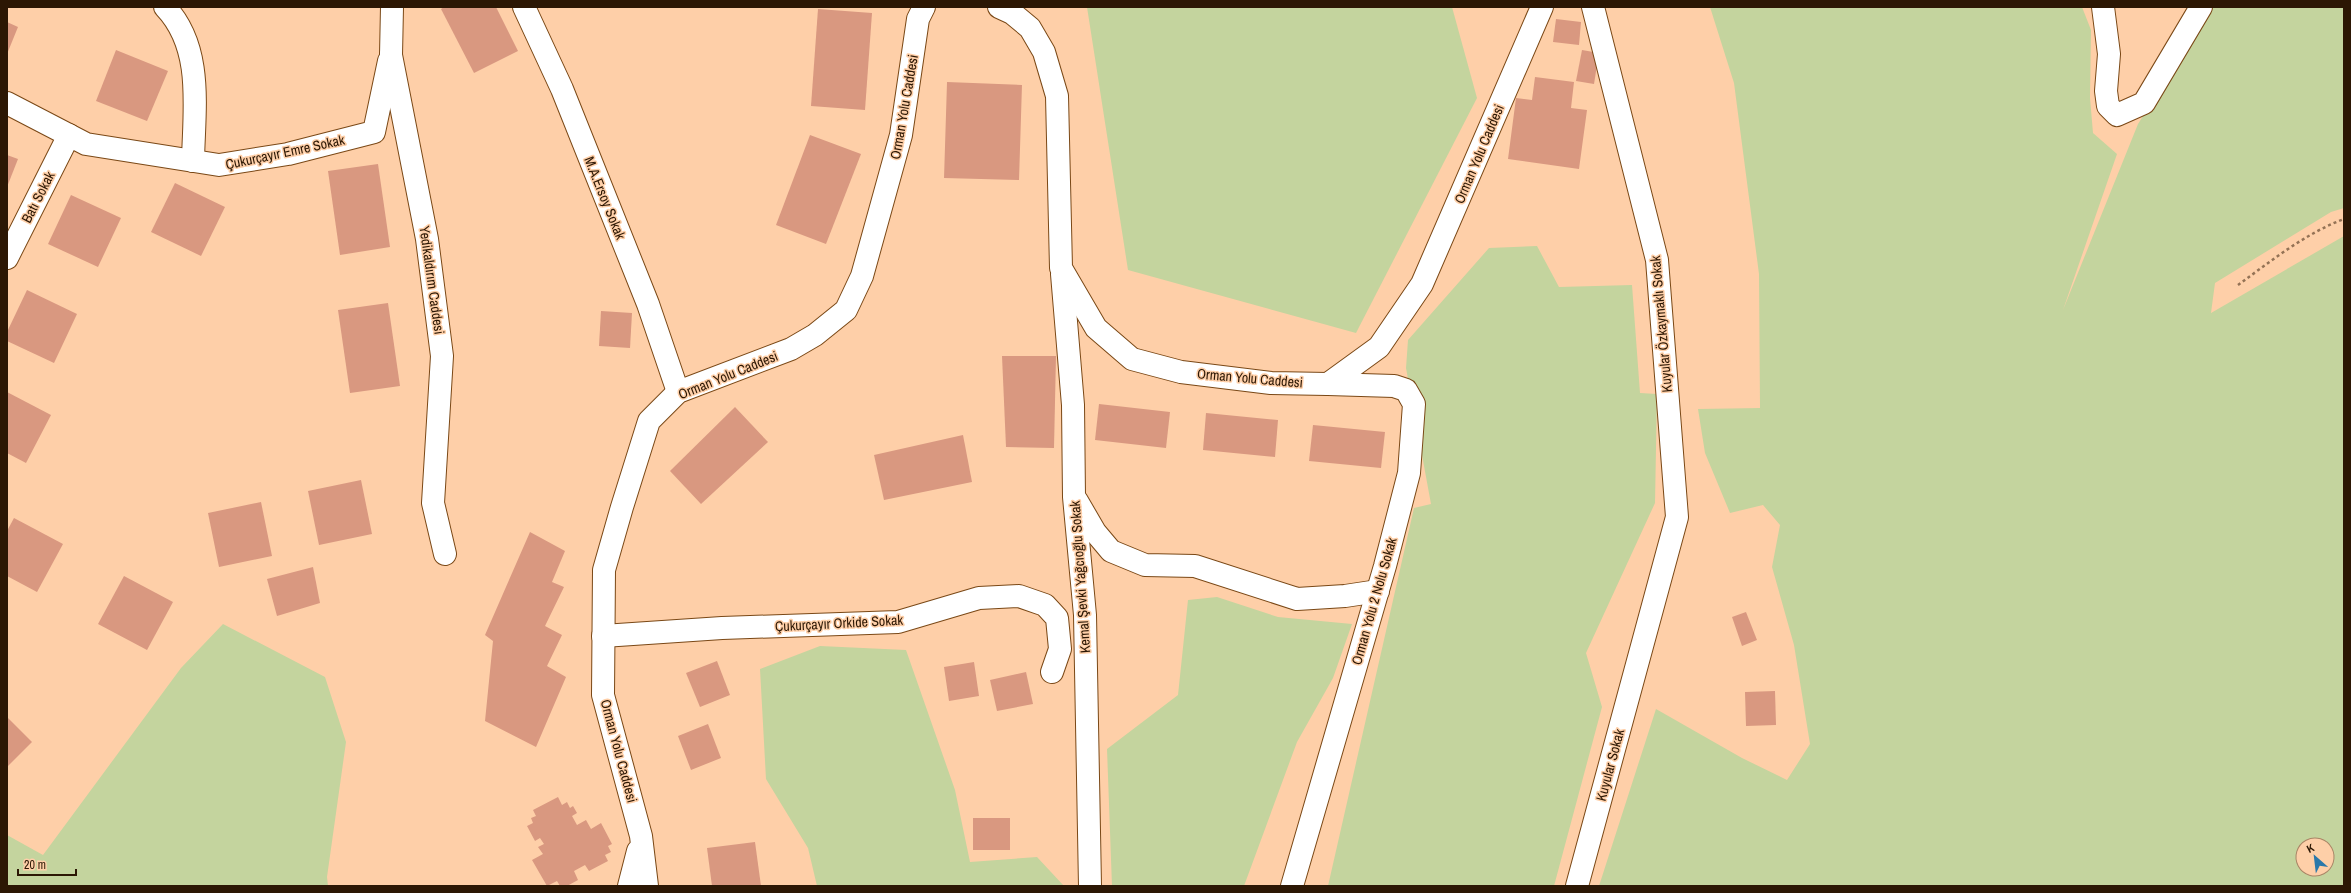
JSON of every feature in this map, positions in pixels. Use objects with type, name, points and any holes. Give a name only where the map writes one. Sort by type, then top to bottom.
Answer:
[{"type":"street","points":[[165,7],[185,34],[193,66],[192,161]]},
{"type":"street","name":"Yedikaldırım Caddesi","points":[[392,7],[391,55],[427,239],[442,356],[434,503],[445,554]]},
{"type":"street","name":"M.A.Ersoy Sokak","points":[[524,7],[562,89],[645,297],[678,392]]},
{"type":"street","name":"Orman Yolu Caddesi","points":[[647,886],[642,836],[603,695],[604,570],[624,500],[649,421],[678,392],[791,349],[815,334],[846,310],[862,276],[887,194],[901,135],[918,19],[924,7]]},
{"type":"street","name":"Orman Yolu Caddesi","points":[[999,7],[1012,13],[1030,28],[1044,52],[1057,96],[1061,268],[1096,328],[1132,359],[1181,372],[1271,383],[1328,384],[1379,347],[1422,284],[1542,7]]},
{"type":"street","name":"Kuyular Özkaymaklı Sokak","points":[[1593,7],[1657,260],[1677,517],[1643,644]]},
{"type":"street","points":[[2103,7],[2109,54],[2107,99],[2108,106],[2117,115],[2144,103],[2201,7]]},
{"type":"street","name":"Çukurçayır Emre Sokak","points":[[7,103],[86,144],[219,165],[288,154],[374,132],[391,55]]},
{"type":"street","name":"Batı Sokak","points":[[7,258],[69,135]]},
{"type":"street","name":"Kemal Şevki Yağcıoğlu Sokak","points":[[1061,268],[1073,405],[1074,497],[1085,615],[1090,886]]},
{"type":"street","name":"Orman Yolu 2 Nolu Sokak","points":[[1292,886],[1378,591],[1409,473],[1414,404],[1406,390],[1394,386],[1328,384]]},
{"type":"street","points":[[1074,497],[1095,532],[1111,550],[1144,565],[1195,566],[1297,599],[1345,596],[1378,591]]},
{"type":"street","name":"Çukurçayır Orkide Sokak","points":[[603,636],[722,628],[898,622],[979,598],[1019,596],[1045,605],[1056,618],[1060,649],[1052,672]]},
{"type":"street","name":"Kuyular Sokak","points":[[1577,886],[1643,644]]},
{"type":"street","points":[[629,886],[642,836]]},
{"type":"path","points":[[2238,285],[2272,260],[2331,224],[2344,219]]},
{"type":"green space","points":[[1087,7],[1452,7],[1477,98],[1356,333],[1128,270]]},
{"type":"green space","points":[[1710,7],[2082,7],[2091,30],[2090,98],[2093,133],[2117,154],[2063,310],[2138,124],[2212,7],[2344,7],[2344,208],[2331,212],[2215,283],[2211,313],[2344,236],[2344,886],[1599,886],[1656,709],[1742,758],[1787,780],[1810,744],[1794,645],[1772,567],[1780,525],[1763,505],[1730,513],[1705,453],[1698,409],[1760,408],[1759,274],[1734,83]]},
{"type":"green space","points":[[1537,246],[1559,287],[1632,285],[1640,393],[1657,394],[1655,503],[1586,653],[1602,707],[1554,886],[1328,886],[1414,508],[1431,504],[1406,368],[1408,340],[1489,248]]},
{"type":"green space","points":[[1217,597],[1278,617],[1352,624],[1333,678],[1297,742],[1244,886],[1112,886],[1107,749],[1178,695],[1188,600]]},
{"type":"green space","points":[[223,624],[325,677],[346,742],[327,877],[328,886],[7,886],[7,835],[43,855],[181,668]]},
{"type":"green space","points":[[820,646],[906,650],[955,790],[970,862],[1037,857],[1064,886],[817,886],[808,848],[766,779],[760,669]]},
{"type":"building","points":[[444,7],[496,7],[518,51],[474,73],[441,9]]},
{"type":"building","points":[[818,9],[872,13],[865,110],[811,106]]},
{"type":"building","points":[[1556,19],[1581,22],[1579,45],[1553,42]]},
{"type":"building","points":[[7,22],[18,27],[7,54]]},
{"type":"building","points":[[116,50],[168,71],[147,121],[96,101]]},
{"type":"building","points":[[1582,50],[1599,53],[1594,84],[1576,81]]},
{"type":"building","points":[[1535,77],[1574,82],[1571,108],[1587,110],[1579,169],[1508,159],[1516,98],[1532,100]]},
{"type":"building","points":[[947,82],[1022,85],[1019,180],[944,178]]},
{"type":"building","points":[[810,135],[861,154],[826,244],[776,225]]},
{"type":"building","points":[[7,155],[18,159],[7,187]]},
{"type":"building","points":[[378,164],[390,247],[340,255],[328,171]]},
{"type":"building","points":[[175,183],[225,207],[201,256],[151,232]]},
{"type":"building","points":[[71,195],[121,218],[98,267],[48,244]]},
{"type":"building","points":[[27,290],[77,314],[54,363],[7,341],[7,332]]},
{"type":"building","points":[[388,303],[400,386],[350,393],[338,310]]},
{"type":"building","points":[[601,311],[632,313],[630,348],[599,346]]},
{"type":"building","points":[[1002,356],[1056,356],[1054,448],[1006,447]]},
{"type":"building","points":[[7,392],[51,415],[26,463],[7,453]]},
{"type":"building","points":[[1099,404],[1170,412],[1166,448],[1095,440]]},
{"type":"building","points":[[735,407],[768,442],[701,504],[670,471]]},
{"type":"building","points":[[1206,413],[1278,420],[1275,457],[1203,450]]},
{"type":"building","points":[[1313,425],[1385,432],[1381,468],[1309,461]]},
{"type":"building","points":[[963,435],[972,482],[884,500],[874,455]]},
{"type":"building","points":[[361,480],[372,534],[319,545],[308,491]]},
{"type":"building","points":[[261,502],[272,556],[219,567],[208,513]]},
{"type":"building","points":[[14,518],[63,544],[37,592],[7,576],[7,531]]},
{"type":"building","points":[[530,532],[565,551],[552,582],[564,587],[545,626],[562,635],[547,666],[566,677],[536,747],[485,721],[493,641],[485,635]]},
{"type":"building","points":[[313,567],[320,603],[277,616],[267,579]]},
{"type":"building","points":[[124,576],[173,602],[147,650],[98,624]]},
{"type":"building","points":[[1746,612],[1757,640],[1742,646],[1732,617]]},
{"type":"building","points":[[717,661],[730,695],[700,707],[686,673]]},
{"type":"building","points":[[974,662],[979,696],[949,701],[944,667]]},
{"type":"building","points":[[1026,672],[1033,704],[997,711],[990,680]]},
{"type":"building","points":[[1775,691],[1776,725],[1746,726],[1745,692]]},
{"type":"building","points":[[7,717],[32,742],[7,767]]},
{"type":"building","points":[[708,724],[721,758],[691,770],[678,736]]},
{"type":"building","points":[[558,797],[562,805],[567,802],[570,808],[573,806],[577,813],[572,816],[577,825],[586,820],[591,829],[601,823],[612,844],[608,846],[611,852],[605,855],[608,861],[589,871],[585,865],[574,871],[578,880],[567,886],[560,886],[557,881],[547,886],[532,860],[543,854],[538,847],[544,844],[540,838],[535,841],[527,826],[533,823],[531,818],[536,816],[533,810]]},
{"type":"building","points":[[973,818],[1010,818],[1010,850],[973,850]]},
{"type":"building","points":[[755,842],[761,886],[712,886],[707,848]]}]
